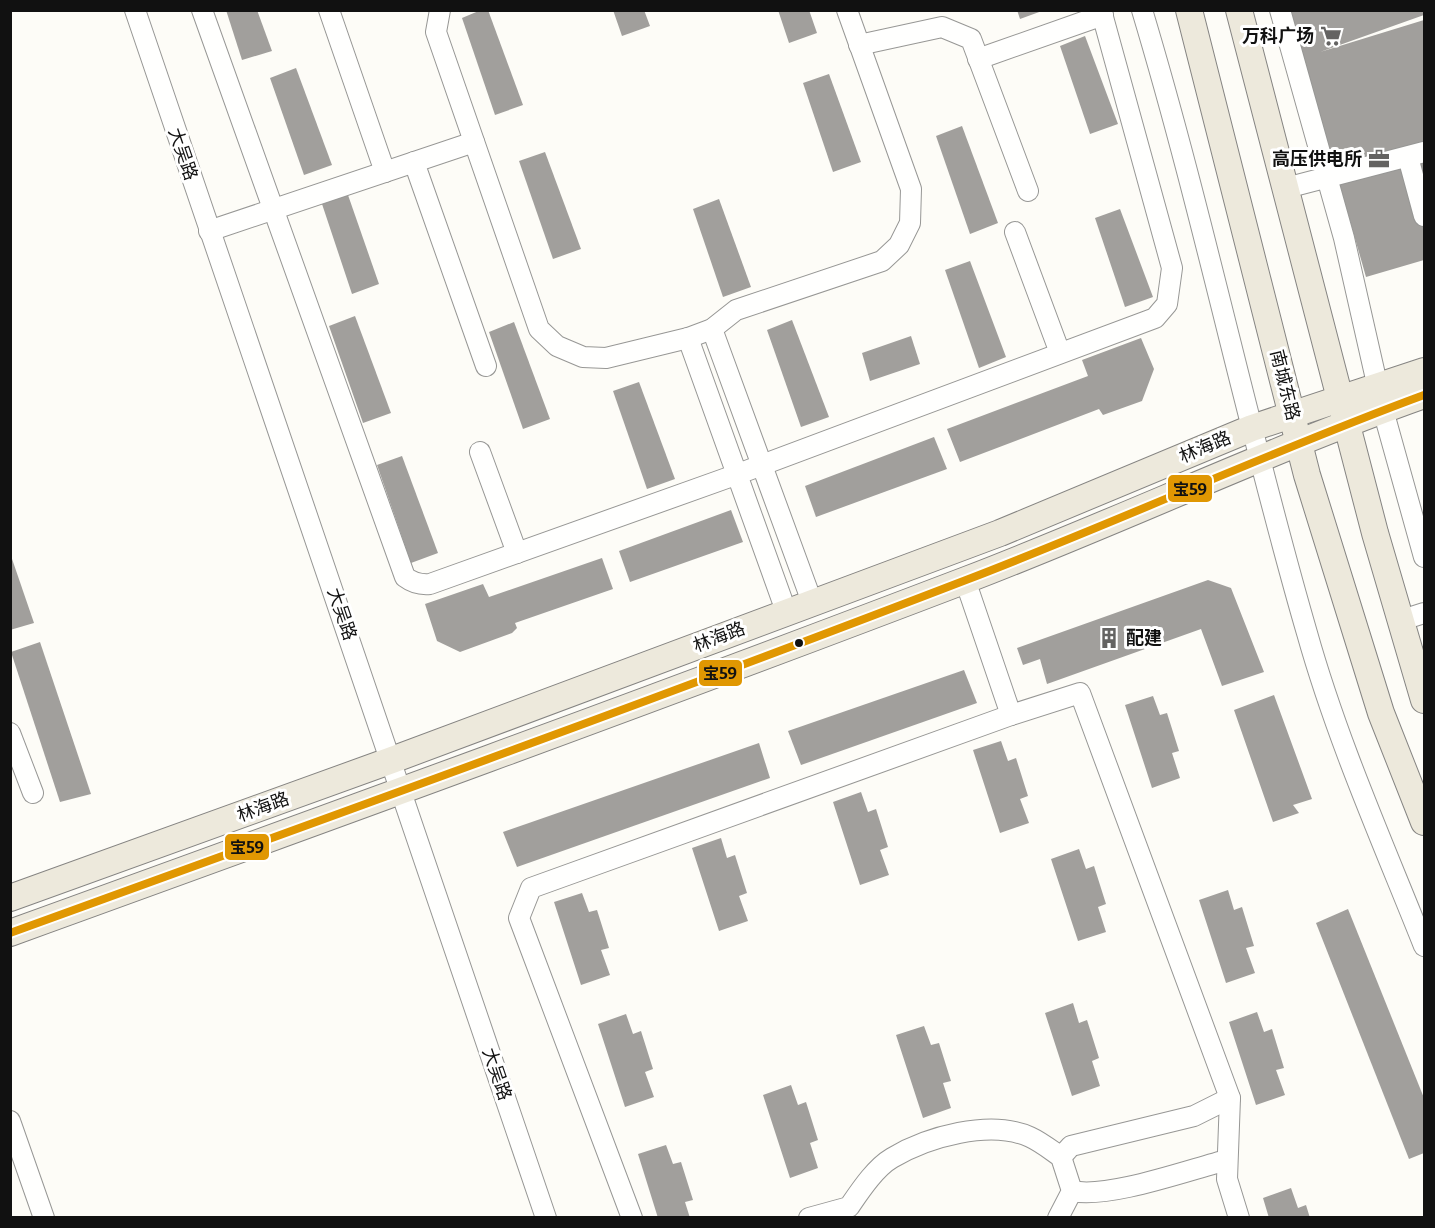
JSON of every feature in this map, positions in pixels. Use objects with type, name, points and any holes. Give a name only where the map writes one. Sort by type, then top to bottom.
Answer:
[{"type":"main road","name":"南城东路","points":[[1189,10],[1307,475],[1360,654],[1380,713],[1425,822]]},
{"type":"main road","points":[[1239,10],[1400,621],[1425,700]]},
{"type":"main road","name":"林海路","points":[[10,933],[401,791],[1094,530],[1300,442],[1344,412],[1381,399],[1425,371]]},
{"type":"main road","name":"林海路","points":[[1381,399],[1425,395]]},
{"type":"main road","name":"林海路","points":[[10,898],[392,760],[1000,533],[1252,428],[1292,414],[1344,412]]},
{"type":"street","name":"大吴路","points":[[135,10],[546,1218]]},
{"type":"street","points":[[202,10],[405,577],[411,582],[430,584],[738,474],[1155,318],[1167,304],[1172,268],[1102,13],[978,59]]},
{"type":"street","points":[[329,10],[385,172]]},
{"type":"street","points":[[440,10],[436,32],[540,330],[557,346],[583,357],[606,358],[688,338],[712,329],[736,310],[882,261],[898,245],[910,223],[911,189],[847,10]]},
{"type":"street","points":[[1142,10],[1180,142],[1307,635],[1356,778],[1425,946]]},
{"type":"street","points":[[1280,10],[1344,238],[1381,399],[1425,557]]},
{"type":"street","points":[[859,45],[939,19],[971,39],[1028,191]]},
{"type":"street","points":[[209,231],[474,142]]},
{"type":"street","points":[[1286,188],[1416,155],[1425,216]]},
{"type":"street","points":[[414,162],[486,366]]},
{"type":"street","points":[[1015,232],[1060,353]]},
{"type":"street","points":[[712,329],[812,602]]},
{"type":"street","points":[[688,338],[786,611]]},
{"type":"street","points":[[480,452],[517,553]]},
{"type":"street","points":[[965,580],[1011,715]]},
{"type":"street","points":[[1400,621],[1425,613]]},
{"type":"street","points":[[632,1218],[519,918],[531,888],[1011,715],[1080,693],[1230,1098],[1227,1179],[1239,1218]]},
{"type":"street","points":[[10,733],[33,793]]},
{"type":"street","points":[[1061,1156],[1071,1146],[1194,1116],[1230,1098]]},
{"type":"street","points":[[10,1121],[44,1218]]},
{"type":"street","points":[[809,1218],[850,1212],[860,1191],[890,1159],[940,1137],[979,1128],[1028,1136],[1061,1156],[1072,1191],[1058,1218]]},
{"type":"street","points":[[1072,1191],[1087,1195],[1119,1189],[1227,1160]]},
{"type":"building","points":[[226,10],[257,10],[272,51],[242,60]]},
{"type":"building","points":[[481,10],[488,10],[523,105],[495,115],[462,18]]},
{"type":"building","points":[[613,10],[644,10],[650,26],[622,36]]},
{"type":"building","points":[[778,10],[809,10],[817,33],[789,43]]},
{"type":"building","points":[[1017,10],[1042,10],[1042,11],[1020,19]]},
{"type":"building","name":"高压供电所","points":[[1290,10],[1424,10],[1424,15],[1320,52],[1424,20],[1424,260],[1366,277]]},
{"type":"building","points":[[1085,36],[1118,124],[1090,134],[1060,46]]},
{"type":"building","points":[[296,68],[332,165],[304,175],[270,78]]},
{"type":"building","points":[[829,74],[861,162],[833,172],[803,83]]},
{"type":"building","points":[[962,126],[998,223],[970,234],[936,136]]},
{"type":"building","points":[[545,152],[581,249],[553,259],[519,161]]},
{"type":"building","points":[[348,195],[379,284],[352,294],[322,204]]},
{"type":"building","points":[[719,199],[751,287],[723,297],[693,209]]},
{"type":"building","points":[[1120,209],[1153,297],[1125,307],[1095,218]]},
{"type":"building","points":[[970,261],[1006,357],[979,368],[945,270]]},
{"type":"building","points":[[355,316],[391,413],[363,423],[329,326]]},
{"type":"building","points":[[792,320],[829,417],[801,427],[767,330]]},
{"type":"building","points":[[514,322],[550,419],[523,429],[489,332]]},
{"type":"building","points":[[911,336],[920,364],[870,381],[862,353]]},
{"type":"building","points":[[1141,338],[1154,369],[1142,401],[1103,415],[1099,409],[960,462],[947,429],[1088,376],[1082,360]]},
{"type":"building","points":[[639,382],[675,479],[647,489],[613,391]]},
{"type":"building","points":[[934,437],[947,469],[816,517],[805,486]]},
{"type":"building","points":[[402,456],[438,553],[411,563],[377,465]]},
{"type":"building","points":[[731,510],[743,542],[630,582],[619,551]]},
{"type":"building","points":[[10,553],[34,623],[10,630]]},
{"type":"building","points":[[602,558],[613,589],[515,623],[517,628],[512,633],[460,652],[437,641],[425,604],[483,584],[489,597]]},
{"type":"building","name":"配建","points":[[1208,580],[1231,588],[1264,672],[1222,686],[1201,629],[1047,684],[1040,659],[1023,665],[1017,648]]},
{"type":"building","points":[[40,642],[91,794],[60,802],[11,652]]},
{"type":"building","points":[[964,670],[977,703],[801,765],[788,731]]},
{"type":"building","points":[[1274,695],[1312,799],[1293,805],[1299,813],[1273,822],[1234,710]]},
{"type":"building","points":[[1153,696],[1160,715],[1167,713],[1179,751],[1172,753],[1180,778],[1152,788],[1125,705]]},
{"type":"building","points":[[1001,741],[1008,761],[1016,758],[1028,796],[1020,799],[1029,823],[1000,833],[973,750]]},
{"type":"building","points":[[759,743],[770,778],[517,867],[503,832]]},
{"type":"building","points":[[861,792],[868,812],[876,809],[888,847],[880,850],[889,875],[860,885],[833,802]]},
{"type":"building","points":[[721,838],[727,858],[735,855],[747,893],[739,896],[748,921],[719,931],[692,848]]},
{"type":"building","points":[[1079,849],[1086,869],[1094,866],[1106,904],[1098,907],[1106,932],[1078,941],[1051,859]]},
{"type":"building","points":[[1228,890],[1234,910],[1242,907],[1254,946],[1246,948],[1255,973],[1226,983],[1199,900]]},
{"type":"building","points":[[582,893],[589,912],[597,910],[609,948],[601,950],[610,975],[581,985],[554,902]]},
{"type":"building","points":[[1348,909],[1424,1098],[1424,1153],[1409,1159],[1316,923]]},
{"type":"building","points":[[1073,1003],[1079,1023],[1087,1020],[1099,1058],[1092,1061],[1100,1086],[1072,1096],[1045,1013]]},
{"type":"building","points":[[1257,1012],[1264,1032],[1272,1029],[1284,1068],[1276,1070],[1285,1095],[1256,1105],[1229,1022]]},
{"type":"building","points":[[626,1014],[633,1034],[641,1031],[653,1069],[645,1072],[654,1097],[625,1107],[598,1024]]},
{"type":"building","points":[[924,1026],[931,1045],[939,1043],[951,1081],[943,1083],[951,1108],[923,1118],[896,1035]]},
{"type":"building","points":[[791,1085],[798,1105],[806,1102],[818,1140],[810,1143],[818,1168],[790,1178],[763,1095]]},
{"type":"building","points":[[666,1145],[673,1164],[681,1162],[693,1200],[685,1202],[690,1218],[658,1218],[638,1154]]},
{"type":"building","points":[[1291,1188],[1298,1208],[1306,1205],[1310,1218],[1269,1218],[1263,1198]]},
{"type":"transit line","name":"宝59","points":[[10,933],[489,759],[847,625],[1024,557],[1424,395]]},
{"type":"place","name":"万科广场","points":[[1331,36]]},
{"type":"place","name":"高压供电所","points":[[1379,159]]},
{"type":"place","name":"配建","points":[[1109,638]]}]
